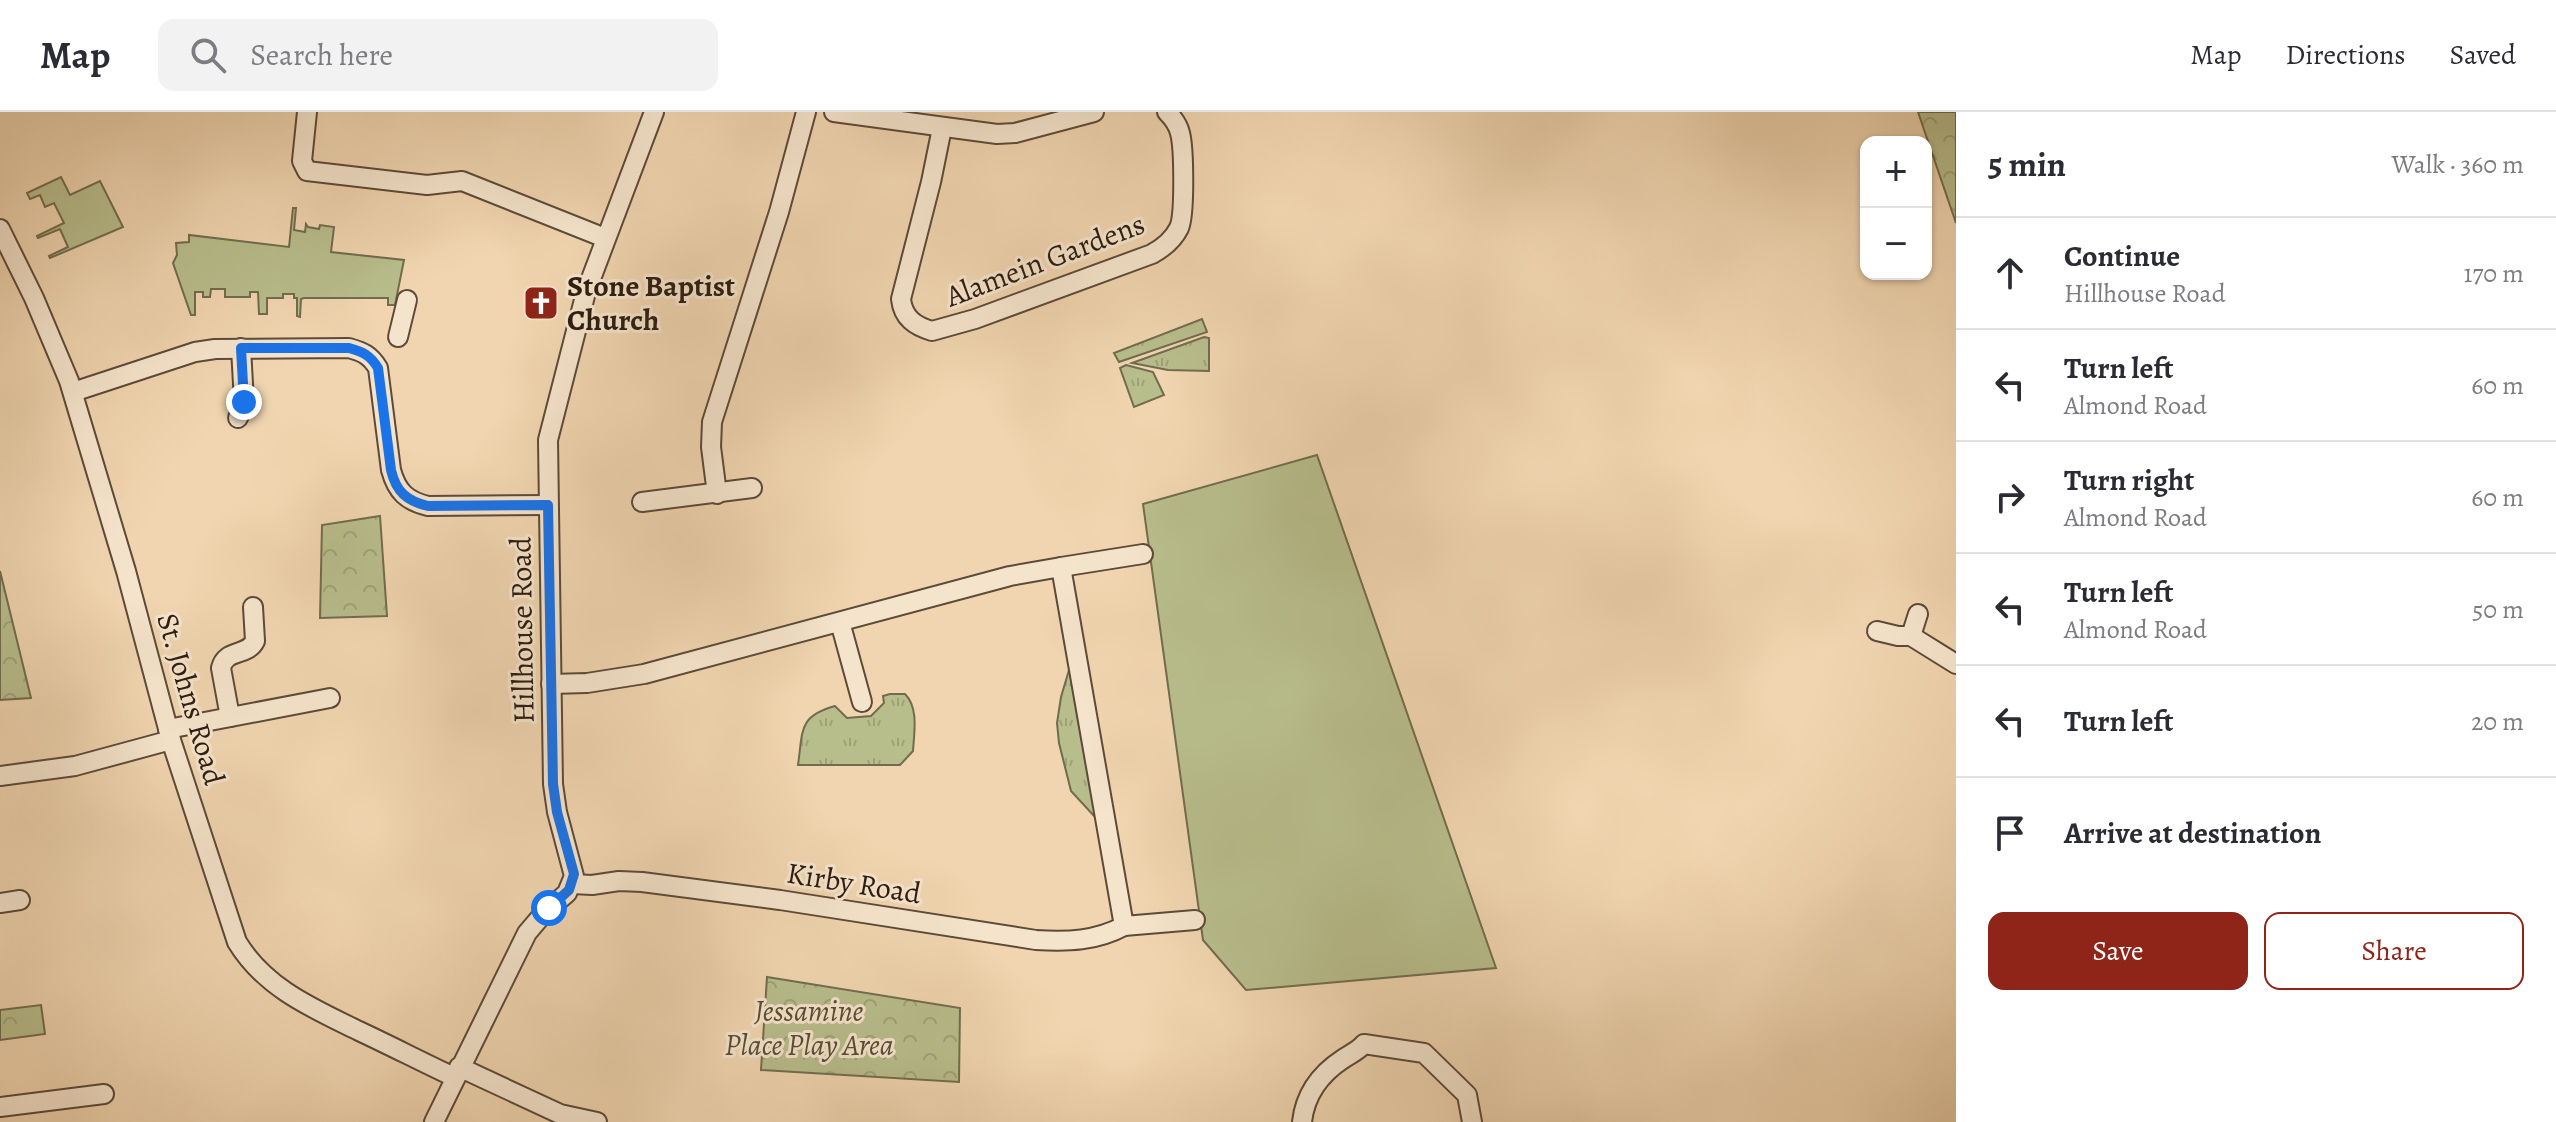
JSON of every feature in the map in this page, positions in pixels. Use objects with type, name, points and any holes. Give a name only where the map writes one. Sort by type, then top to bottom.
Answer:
[{"type":"street","points":[[307,112],[302,161],[307,171],[427,185],[462,181],[605,238]]},
{"type":"street","name":"Hillhouse Road","points":[[572,884],[573,867],[554,797],[547,450],[551,420],[579,315],[654,112]]},
{"type":"street","points":[[717,494],[711,447],[712,422],[783,200],[806,112]]},
{"type":"street","points":[[834,112],[997,134],[1015,133],[1094,112]]},
{"type":"street","name":"Alamein Gardens","points":[[942,128],[901,299],[903,311],[911,322],[932,331],[975,319],[1152,254],[1168,243],[1181,222],[1182,182],[1180,134],[1167,112]]},
{"type":"street","name":"St. Johns Road","points":[[0,229],[39,309],[73,392],[126,571],[169,735],[229,923],[247,958],[268,980],[296,1000],[560,1114],[597,1122]]},
{"type":"street","points":[[398,337],[407,300]]},
{"type":"street","points":[[73,392],[195,352],[241,348],[349,348],[363,351],[371,357],[381,379],[394,483],[401,494],[412,502],[428,506],[548,505]]},
{"type":"street","points":[[238,418],[244,402],[241,348]]},
{"type":"street","points":[[642,502],[752,488]]},
{"type":"street","points":[[551,684],[632,677],[1010,576],[1143,554]]},
{"type":"street","points":[[1061,567],[1124,926]]},
{"type":"street","points":[[230,717],[221,668],[223,660],[230,654],[249,650],[253,646],[253,607]]},
{"type":"street","points":[[1911,636],[1918,614]]},
{"type":"street","points":[[840,622],[862,702]]},
{"type":"street","points":[[1877,631],[1911,636],[1956,664]]},
{"type":"street","points":[[0,776],[75,766],[230,717],[330,698]]},
{"type":"street","name":"Kirby Road","points":[[572,884],[642,882],[1036,940],[1063,941],[1106,936],[1124,926],[1195,920]]},
{"type":"street","points":[[434,1122],[527,933],[572,884]]},
{"type":"street","points":[[0,903],[20,900]]},
{"type":"street","points":[[1302,1122],[1309,1095],[1319,1080],[1364,1044],[1424,1053],[1467,1095],[1472,1122]]},
{"type":"street","points":[[0,1107],[104,1094]]},
{"type":"green space","points":[[1918,112],[1956,112],[1956,223],[1932,153],[1932,136],[1926,136]]},
{"type":"green space","points":[[61,177],[70,195],[100,181],[123,227],[50,258],[68,247],[60,229],[37,236],[64,223],[54,203],[45,207],[40,195],[30,199],[27,193]]},
{"type":"green space","points":[[293,208],[296,208],[294,230],[305,232],[306,224],[319,229],[320,225],[334,227],[331,252],[404,260],[395,305],[388,305],[388,298],[304,298],[301,299],[300,317],[297,316],[297,298],[294,294],[283,294],[283,298],[267,298],[267,314],[259,314],[258,292],[250,292],[250,297],[225,297],[225,289],[211,289],[210,297],[203,297],[203,292],[195,292],[195,315],[191,315],[173,263],[177,255],[176,243],[189,242],[189,235],[289,247]]},
{"type":"green space","points":[[1202,319],[1207,332],[1119,362],[1114,353]]},
{"type":"green space","points":[[1204,337],[1209,338],[1209,371],[1168,370],[1132,363]]},
{"type":"green space","points":[[1126,365],[1153,372],[1164,395],[1134,407],[1120,368]]},
{"type":"green space","points":[[1317,455],[1496,968],[1246,990],[1203,940],[1143,504]]},
{"type":"green space","points":[[380,516],[387,616],[320,618],[322,525]]},
{"type":"green space","points":[[0,571],[31,698],[0,700]]},
{"type":"green space","points":[[1075,650],[1107,830],[1071,791],[1059,743],[1057,723],[1061,697]]},
{"type":"green space","points":[[905,694],[914,713],[913,751],[900,765],[798,765],[804,726],[814,715],[835,706],[847,718],[871,716],[884,703],[883,696]]},
{"type":"green space","name":"Jessamine Place Play Area","points":[[767,977],[960,1008],[959,1082],[761,1070]]},
{"type":"green space","points":[[41,1005],[45,1034],[0,1040],[0,1010]]},
{"type":"place","name":"Stone Baptist Church","points":[[541,303]]},
{"type":"route","points":[[244,402],[241,348],[349,348],[363,351],[371,357],[381,379],[391,470],[401,494],[412,502],[428,506],[548,505],[553,784],[557,812],[574,874],[569,890],[549,908]]}]
